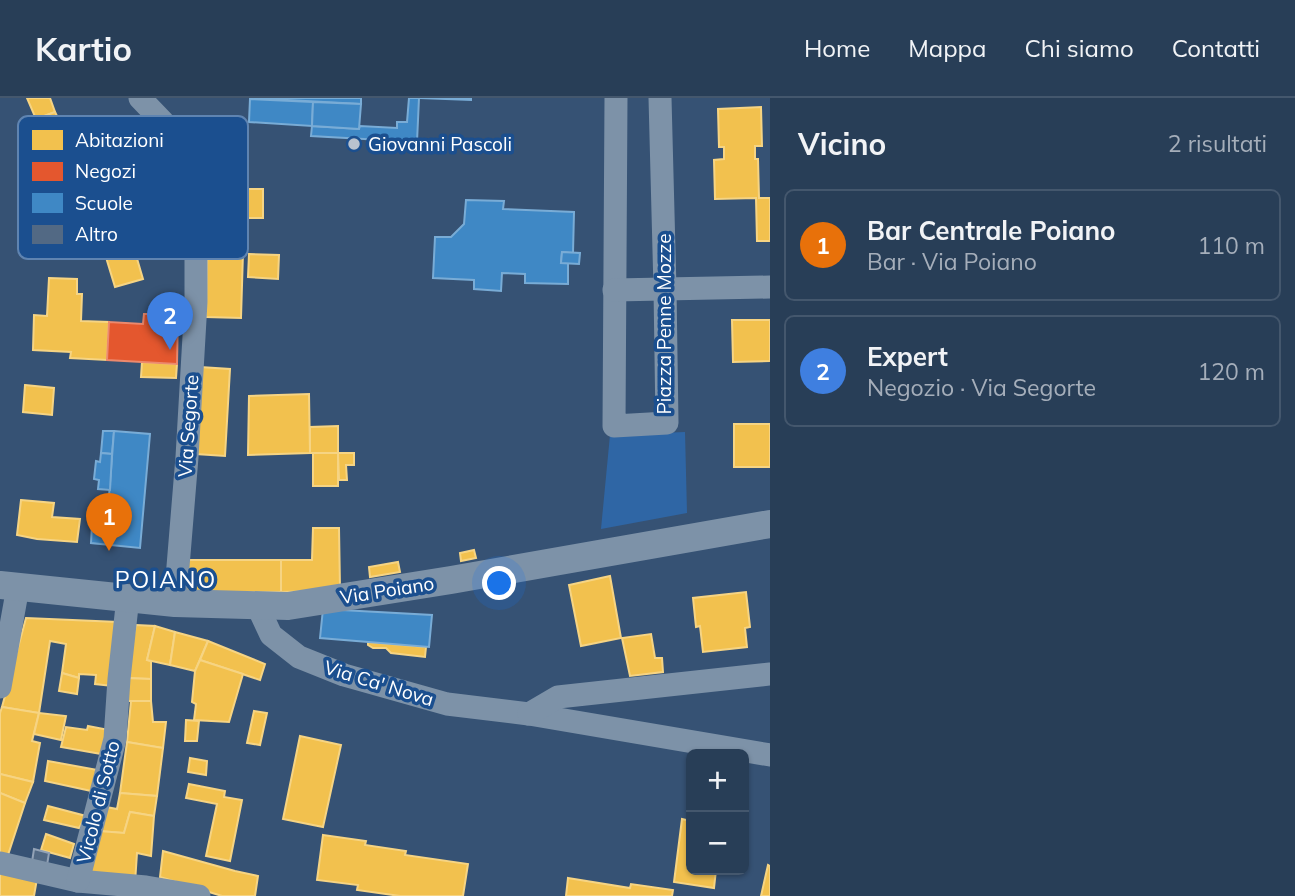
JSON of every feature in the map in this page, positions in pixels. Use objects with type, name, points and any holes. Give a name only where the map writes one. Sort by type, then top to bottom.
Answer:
[{"type":"street","name":"Via Segorte","points":[[139,98],[157,116]]},
{"type":"street","name":"Piazza Penne Mozze","points":[[616,98],[614,426],[667,423],[660,98]]},
{"type":"street","name":"Via Segorte","points":[[175,603],[187,457],[195,259]]},
{"type":"street","points":[[614,290],[770,288]]},
{"type":"street","name":"Via Poiano","points":[[9,586],[175,603],[288,606],[770,524]]},
{"type":"street","points":[[0,687],[9,586]]},
{"type":"street","name":"Vicolo di Sotto","points":[[78,881],[116,739],[128,597]]},
{"type":"street","name":"Via Ca' Nova","points":[[257,606],[271,635],[299,657],[344,675],[447,704],[529,714],[770,755]]},
{"type":"street","points":[[529,714],[558,697],[770,674]]},
{"type":"street","points":[[0,863],[78,881],[146,887],[199,896]]},
{"type":"shaded area","points":[[685,432],[687,513],[601,529],[610,435]]},
{"type":"building: Abitazioni","points":[[27,98],[50,98],[55,112],[35,116]]},
{"type":"building: Abitazioni","points":[[761,107],[762,146],[755,146],[755,159],[758,159],[759,198],[770,198],[770,241],[757,241],[756,198],[715,199],[714,160],[724,159],[724,147],[719,147],[718,109]]},
{"type":"building: Abitazioni","points":[[248,189],[263,189],[263,218],[248,218]]},
{"type":"building: Abitazioni","points":[[249,254],[279,255],[278,279],[248,277]]},
{"type":"building: Abitazioni","points":[[107,259],[137,259],[143,279],[115,287]]},
{"type":"building: Abitazioni","points":[[207,259],[243,259],[241,318],[206,317]]},
{"type":"building: Abitazioni","points":[[49,278],[77,279],[77,294],[82,294],[81,321],[109,322],[107,360],[70,358],[71,352],[33,350],[34,315],[47,316]]},
{"type":"building: Abitazioni","points":[[732,320],[770,320],[770,361],[733,362]]},
{"type":"building: Abitazioni","points":[[142,362],[177,364],[176,378],[141,377]]},
{"type":"building: Abitazioni","points":[[200,367],[230,369],[225,456],[196,454]]},
{"type":"building: Abitazioni","points":[[25,385],[54,388],[52,415],[23,412]]},
{"type":"building: Abitazioni","points":[[309,394],[310,453],[248,455],[249,396]]},
{"type":"building: Abitazioni","points":[[734,424],[770,424],[770,467],[734,467]]},
{"type":"building: Abitazioni","points":[[338,426],[338,453],[310,453],[310,427]]},
{"type":"building: Abitazioni","points":[[313,453],[338,453],[338,486],[313,486]]},
{"type":"building: Abitazioni","points":[[338,453],[354,453],[354,465],[346,465],[347,480],[339,480]]},
{"type":"building: Abitazioni","points":[[21,500],[54,503],[52,517],[80,519],[77,542],[17,535]]},
{"type":"building: Abitazioni","points":[[313,528],[339,528],[340,589],[281,592],[281,560],[312,560]]},
{"type":"building: Abitazioni","points":[[474,550],[476,558],[461,561],[460,553]]},
{"type":"building: Abitazioni","points":[[188,560],[281,560],[281,592],[184,592]]},
{"type":"building: Abitazioni","points":[[398,562],[400,572],[370,577],[369,567]]},
{"type":"building: Abitazioni","points":[[610,576],[621,638],[581,646],[569,585]]},
{"type":"building: Abitazioni","points":[[746,592],[750,627],[745,628],[747,647],[703,652],[700,626],[696,627],[693,598]]},
{"type":"building: Abitazioni","points":[[26,618],[118,622],[112,686],[95,684],[96,675],[79,674],[79,678],[62,673],[66,644],[50,641],[39,713],[2,707]]},
{"type":"building: Abitazioni","points":[[136,625],[155,626],[147,660],[151,661],[151,679],[125,678]]},
{"type":"building: Abitazioni","points":[[155,626],[175,632],[170,665],[147,660]]},
{"type":"building: Abitazioni","points":[[175,632],[208,641],[195,671],[170,665]]},
{"type":"building: Abitazioni","points":[[651,634],[655,658],[662,658],[663,672],[630,676],[622,638]]},
{"type":"building: Abitazioni","points":[[208,641],[265,664],[260,680],[200,660]]},
{"type":"building: Abitazioni","points":[[368,642],[426,647],[425,657],[391,653],[386,648],[373,648]]},
{"type":"building: Abitazioni","points":[[200,660],[243,674],[229,722],[194,720],[196,704],[192,702],[195,671]]},
{"type":"building: Abitazioni","points":[[62,673],[79,678],[77,694],[59,691]]},
{"type":"building: Abitazioni","points":[[125,678],[151,679],[151,701],[123,701]]},
{"type":"building: Abitazioni","points":[[131,701],[151,701],[153,722],[166,722],[163,748],[127,742]]},
{"type":"building: Abitazioni","points":[[2,707],[39,713],[32,741],[40,743],[33,782],[0,774]]},
{"type":"building: Abitazioni","points":[[254,711],[267,713],[260,745],[247,743]]},
{"type":"building: Abitazioni","points":[[39,713],[66,716],[61,740],[34,734]]},
{"type":"building: Abitazioni","points":[[186,720],[199,721],[197,741],[185,741]]},
{"type":"building: Abitazioni","points":[[88,726],[109,730],[107,755],[61,747],[66,727],[87,730]]},
{"type":"building: Abitazioni","points":[[300,736],[341,745],[323,827],[283,819]]},
{"type":"building: Abitazioni","points":[[127,742],[163,748],[157,796],[120,793]]},
{"type":"building: Abitazioni","points":[[190,758],[207,761],[206,775],[188,772]]},
{"type":"building: Abitazioni","points":[[48,761],[103,771],[96,792],[45,781]]},
{"type":"building: Abitazioni","points":[[0,774],[33,782],[25,803],[0,793]]},
{"type":"building: Abitazioni","points":[[189,784],[225,791],[224,797],[242,800],[230,861],[206,856],[217,804],[186,798]]},
{"type":"building: Abitazioni","points":[[0,793],[25,803],[7,858],[0,856]]},
{"type":"building: Abitazioni","points":[[120,793],[157,796],[154,816],[130,812],[124,833],[99,831],[106,807],[117,809]]},
{"type":"building: Abitazioni","points":[[48,806],[86,816],[79,828],[44,820]]},
{"type":"building: Abitazioni","points":[[130,812],[154,816],[151,856],[137,853],[135,883],[88,873],[99,831],[124,833]]},
{"type":"building: Abitazioni","points":[[682,819],[686,820],[686,875],[715,875],[714,888],[674,882]]},
{"type":"building: Abitazioni","points":[[46,834],[74,844],[70,858],[41,850]]},
{"type":"building: Abitazioni","points":[[323,835],[366,841],[365,845],[406,851],[405,855],[468,864],[463,896],[400,896],[357,890],[358,885],[317,880]]},
{"type":"building: Abitazioni","points":[[163,851],[258,876],[255,896],[222,896],[160,877]]},
{"type":"building: Abitazioni","points":[[768,865],[770,896],[761,896]]},
{"type":"building: Abitazioni","points":[[0,869],[37,879],[34,896],[0,896]]},
{"type":"building: Abitazioni","points":[[568,878],[630,888],[631,884],[673,890],[672,896],[566,896]]},
{"type":"building: Negozi","points":[[144,314],[178,314],[177,364],[107,360],[109,322],[143,324]]},
{"type":"building: Scuole","points":[[250,98],[361,98],[361,104]]},
{"type":"building: Scuole","points":[[409,98],[419,98],[417,142],[311,136],[312,126],[397,128],[397,122],[407,122]]},
{"type":"building: Scuole","points":[[419,98],[471,98],[471,100]]},
{"type":"building: Scuole","points":[[250,99],[313,102],[312,126],[249,122]]},
{"type":"building: Scuole","points":[[313,102],[361,104],[359,129],[312,126]]},
{"type":"building: Scuole","points":[[466,200],[504,201],[503,209],[574,212],[573,253],[562,252],[561,263],[568,263],[568,284],[525,283],[525,274],[502,273],[501,291],[474,289],[474,280],[433,278],[435,237],[451,237],[464,224]]},
{"type":"building: Scuole","points":[[562,252],[580,253],[579,264],[561,263]]},
{"type":"building: Scuole","points":[[103,431],[114,431],[112,454],[101,453]]},
{"type":"building: Scuole","points":[[114,431],[150,434],[140,548],[91,543],[93,508],[108,509]]},
{"type":"building: Scuole","points":[[101,453],[112,454],[110,490],[98,489],[99,480],[94,479],[96,461],[100,462]]},
{"type":"building: Scuole","points":[[323,609],[432,615],[429,647],[320,638]]},
{"type":"building: Altro","points":[[34,849],[49,853],[47,865],[32,862]]},
{"type":"place","name":"Giovanni Pascoli","points":[[354,144]]},
{"type":"place","name":"Expert","points":[[170,350]]},
{"type":"place","name":"Bar Centrale Poiano","points":[[109,551]]},
{"type":"district","name":"POIANO","points":[[166,579]]}]
